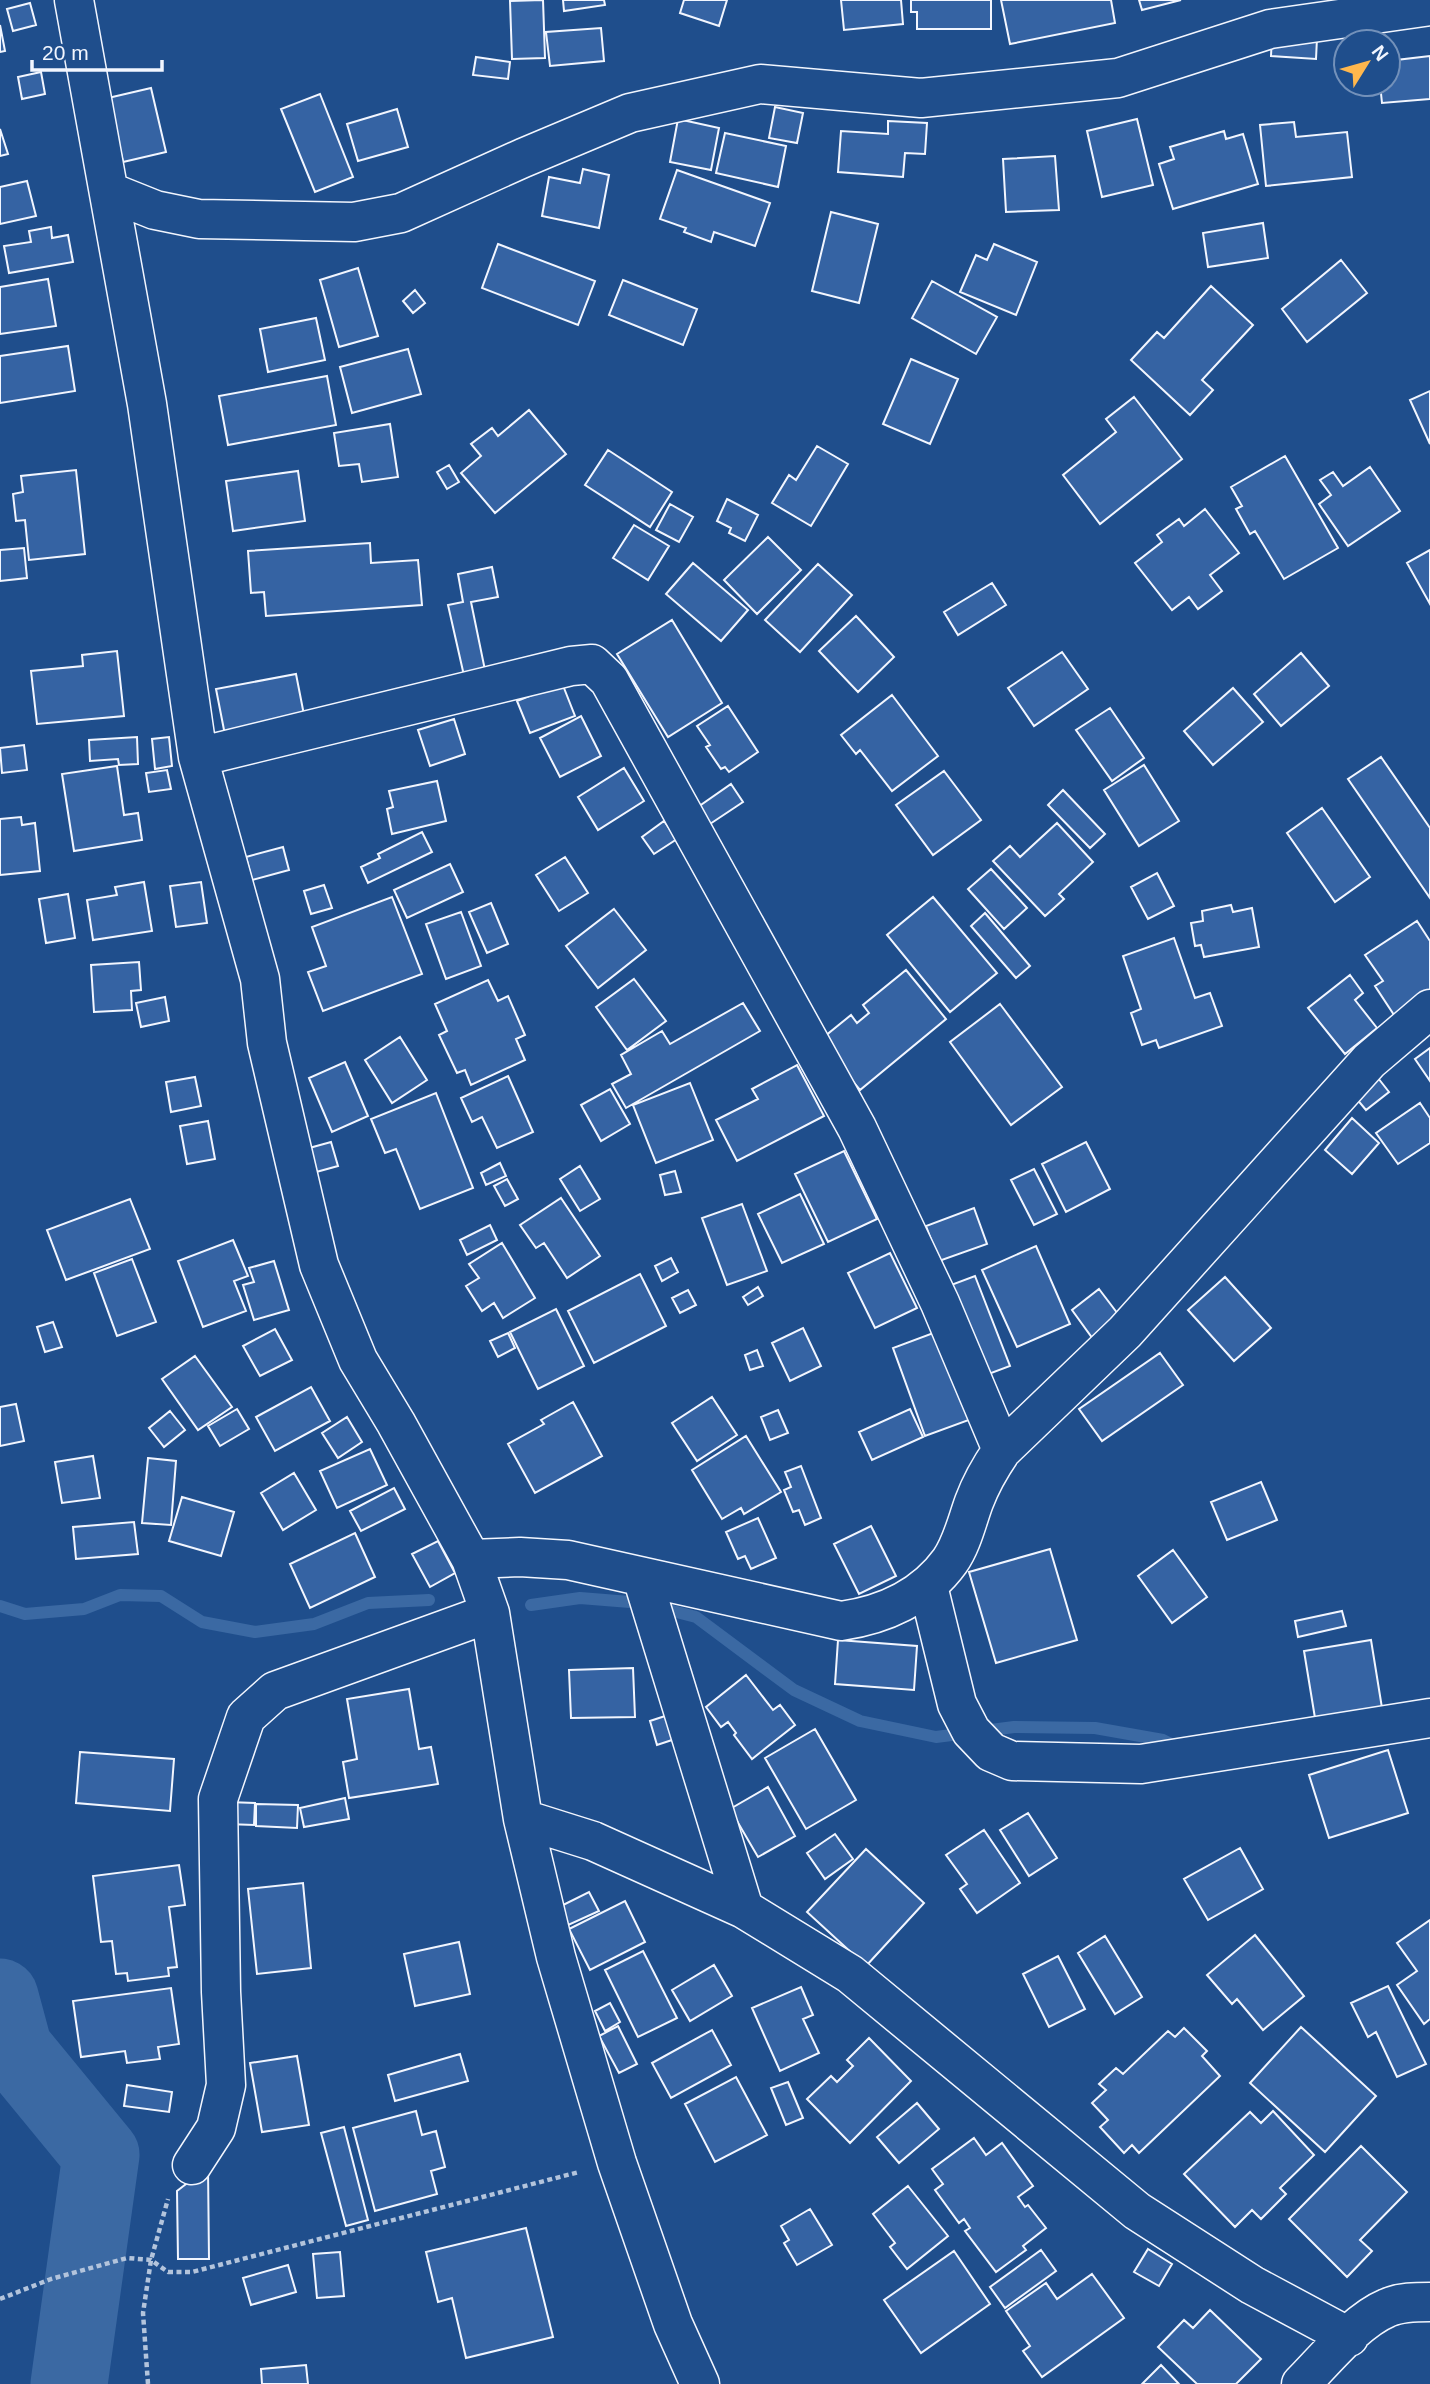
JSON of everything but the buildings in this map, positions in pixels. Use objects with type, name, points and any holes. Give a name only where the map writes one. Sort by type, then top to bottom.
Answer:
[{"type":"street","points":[[74,0],[147,404],[198,757],[260,979],[267,1043],[319,1265],[358,1360],[471,1559],[490,1613],[523,1819],[556,1957],[617,2163],[673,2324],[700,2384]]},
{"type":"street","points":[[110,192],[155,210],[199,219],[354,222],[401,213],[630,113],[760,84],[921,98],[1118,78],[1270,29],[1430,6]]},
{"type":"street","points":[[198,757],[571,666],[592,664],[608,680],[857,1128],[940,1303],[1002,1450]]},
{"type":"street","points":[[471,1559],[520,1557],[568,1560],[841,1621],[869,1617],[900,1603],[928,1586],[951,1560],[987,1473],[1002,1450],[1125,1332],[1369,1061],[1430,1009]]},
{"type":"street","points":[[642,1577],[744,1909]]},
{"type":"street","points":[[928,1586],[957,1704],[971,1731],[991,1752],[1012,1761],[1141,1763],[1430,1717]]},
{"type":"street","points":[[192,2165],[216,2128],[226,2085],[221,1992],[218,1799],[246,1717],[275,1691],[490,1613]]},
{"type":"street","points":[[523,1819],[593,1842],[744,1909],[850,1974],[1137,2211],[1252,2285],[1349,2337]]},
{"type":"street","points":[[1301,2384],[1365,2321],[1387,2307],[1430,2302]]},
{"type":"path","points":[[0,2299],[51,2279],[127,2258],[151,2260],[168,2272],[192,2272],[617,2163]]},
{"type":"path","points":[[148,2384],[143,2313],[151,2260],[172,2187],[192,2165]]},
{"type":"waterway","points":[[0,1606],[25,1614],[84,1609],[120,1595],[161,1596],[202,1622],[255,1632],[314,1624],[368,1603],[429,1600]]},
{"type":"waterway","points":[[531,1605],[580,1598],[630,1602]]},
{"type":"waterway","points":[[661,1608],[696,1617],[794,1690],[860,1721],[936,1737],[1014,1727],[1095,1728],[1163,1740],[1177,1747]]},
{"type":"waterway","points":[[0,1997],[14,2049],[101,2155],[69,2384]]}]
